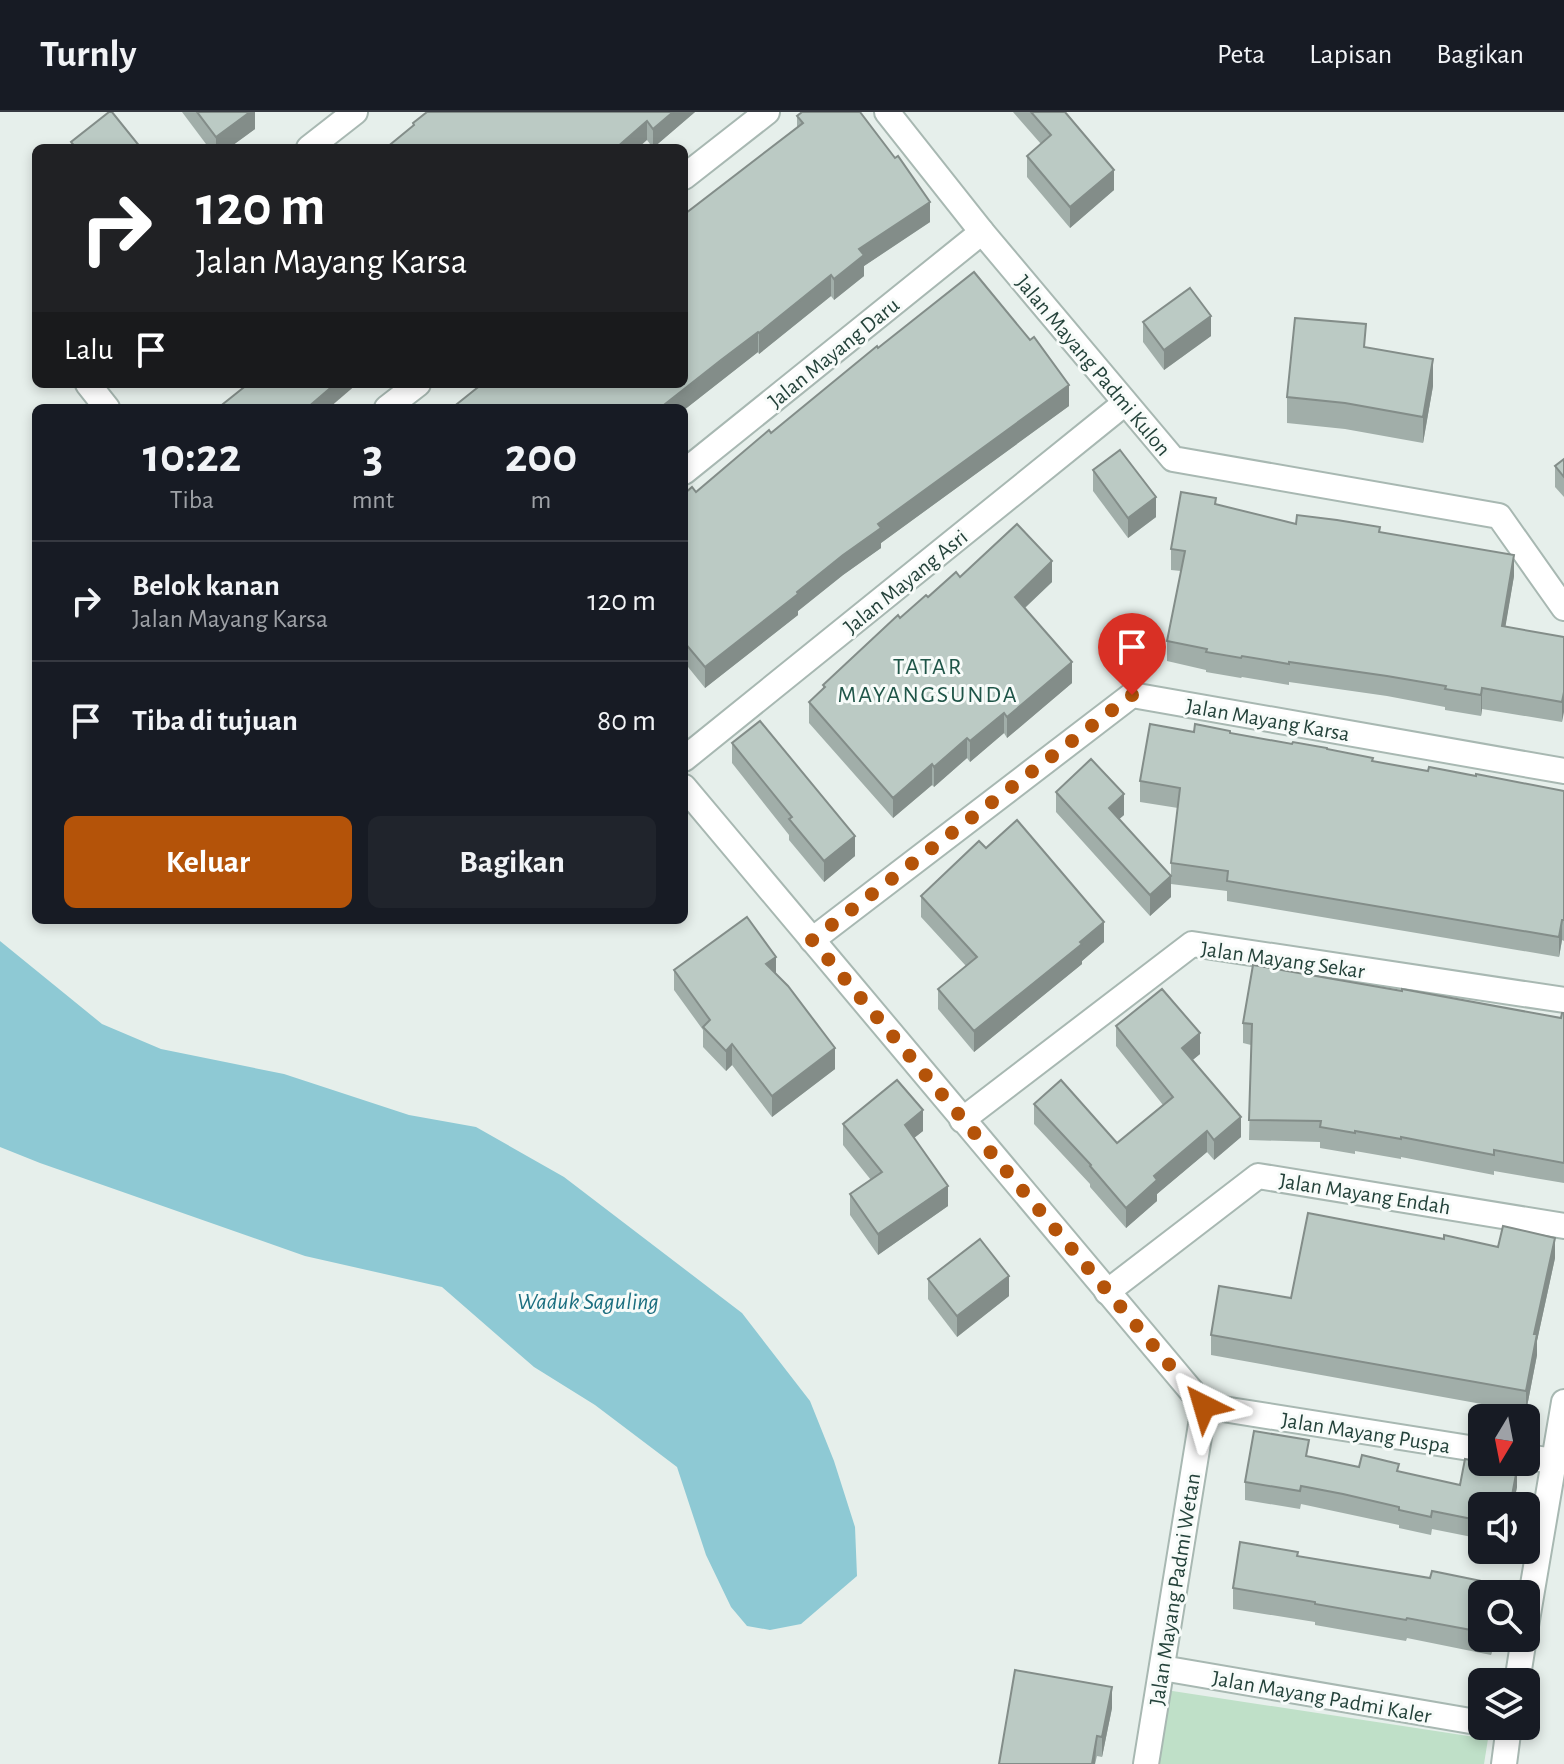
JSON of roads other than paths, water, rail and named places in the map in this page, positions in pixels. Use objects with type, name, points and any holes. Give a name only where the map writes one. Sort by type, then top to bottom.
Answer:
[{"type":"street","points":[[314,144],[355,112]]},
{"type":"street","points":[[688,174],[767,112]]},
{"type":"street","name":"Jalan Mayang Padmi Kulon","points":[[887,112],[982,232],[1173,459],[1499,516],[1564,608]]},
{"type":"street","name":"Jalan Mayang Daru","points":[[688,469],[982,232]]},
{"type":"street","points":[[91,388],[104,404]]},
{"type":"street","points":[[392,404],[413,388]]},
{"type":"street","name":"Jalan Mayang Asri","points":[[688,756],[1125,403]]},
{"type":"street","name":"Jalan Mayang Karsa","points":[[812,940],[1132,695],[1564,771]]},
{"type":"street","points":[[688,792],[1204,1406]]},
{"type":"street","name":"Jalan Mayang Sekar","points":[[962,1120],[1192,944],[1564,1000]]},
{"type":"street","name":"Jalan Mayang Endah","points":[[1107,1292],[1258,1176],[1564,1226]]},
{"type":"street","points":[[1534,1580],[1564,1402]]},
{"type":"street","name":"Jalan Mayang Puspa","points":[[1204,1406],[1468,1448]]},
{"type":"street","name":"Jalan Mayang Padmi Wetan","points":[[1146,1764],[1204,1406]]},
{"type":"street","points":[[1540,1459],[1554,1461]]},
{"type":"street","name":"Jalan Mayang Padmi Kaler","points":[[1162,1668],[1468,1721]]},
{"type":"street","points":[[1504,1764],[1505,1740]]},
{"type":"water","name":"Waduk Saguling","points":[[0,941],[102,1024],[161,1049],[284,1074],[409,1115],[476,1127],[564,1177],[742,1313],[810,1401],[834,1461],[855,1527],[857,1576],[801,1624],[770,1630],[747,1626],[731,1607],[706,1555],[677,1467],[595,1405],[534,1367],[442,1287],[305,1256],[0,1147]]},
{"type":"district","name":"TATAR MAYANGSUNDA","points":[[928,680]]}]
